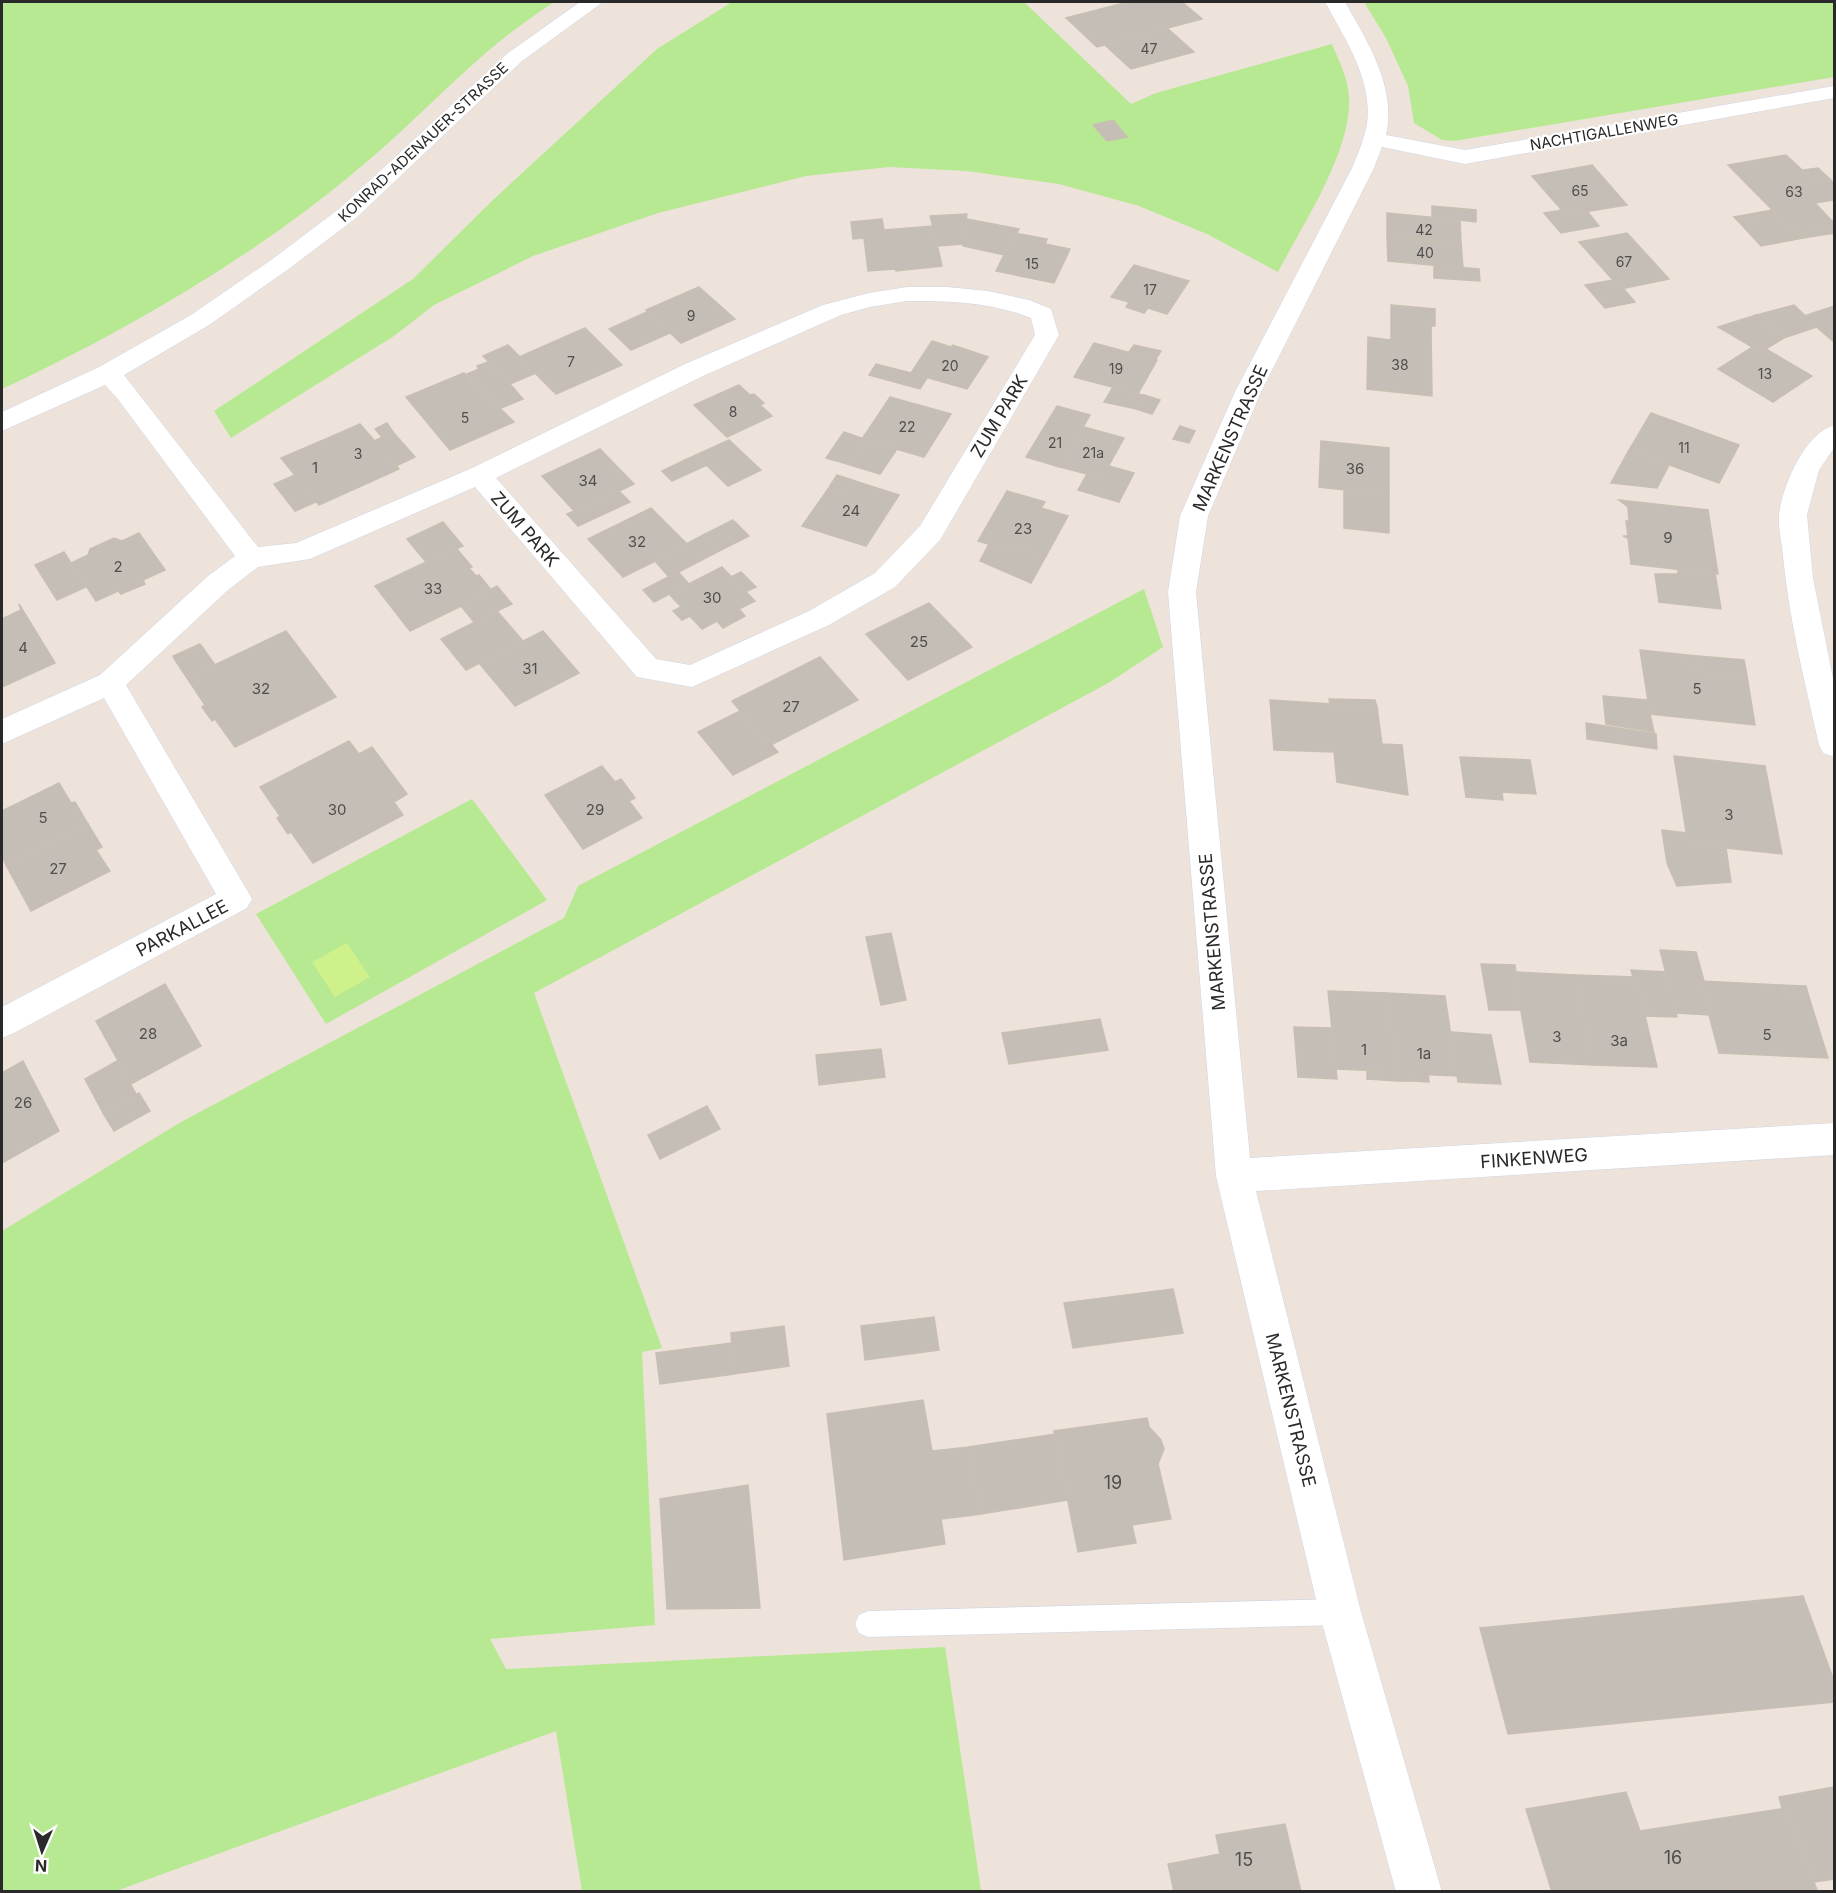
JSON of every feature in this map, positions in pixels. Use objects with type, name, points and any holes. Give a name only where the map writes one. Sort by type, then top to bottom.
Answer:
[{"type":"street","name":"KONRAD-ADENAUER-STRASSE","points":[[2,422],[108,373],[200,320],[348,213],[514,57],[593,2]]},
{"type":"street","name":"MARKENSTRASSE","points":[[1335,2],[1370,68],[1378,117],[1375,139],[1363,168],[1248,392],[1198,506],[1194,516],[1182,592],[1234,1176],[1340,1612],[1419,1892]]},
{"type":"street","name":"NACHTIGALLENWEG","points":[[1375,139],[1465,157],[1834,92]]},
{"type":"street","name":"ZUM PARK","points":[[250,558],[300,552],[479,475],[694,370],[832,310],[869,300],[907,294],[947,294],[988,297],[1020,305],[1042,315],[1047,335],[930,533],[885,580],[819,618],[692,676],[647,669],[479,475]]},
{"type":"street","points":[[2,732],[110,683],[218,583],[250,558],[126,392],[108,373]]},
{"type":"street","points":[[1834,434],[1819,448],[1806,470],[1792,515],[1799,578],[1822,628],[1815,662],[1834,745]]},
{"type":"street","name":"PARKALLEE","points":[[2,1023],[236,899],[110,683]]},
{"type":"street","name":"FINKENWEG","points":[[1234,1176],[1834,1138]]},
{"type":"lane","points":[[868,1624],[1340,1612]]},
{"type":"green space","points":[[2,2],[554,2],[496,44],[374,156],[276,233],[141,318],[2,389]]},
{"type":"green space","points":[[732,2],[1024,2],[1131,104],[1156,93],[1332,44],[1347,83],[1348,118],[1343,140],[1324,187],[1278,272],[1207,234],[1139,206],[1059,184],[967,171],[889,167],[806,176],[658,213],[533,256],[434,305],[394,336],[231,438],[214,411],[413,279],[494,199],[657,49]]},
{"type":"green space","points":[[1364,2],[1833,2],[1834,77],[1454,141],[1442,140],[1414,123],[1408,86],[1386,38]]},
{"type":"green space","points":[[1144,589],[1163,647],[1110,682],[534,993],[662,1348],[642,1352],[655,1625],[490,1639],[506,1669],[945,1647],[981,1891],[582,1891],[556,1731],[116,1891],[2,1891],[2,1231],[181,1122],[564,918],[578,886]]},
{"type":"green space","points":[[472,799],[547,900],[326,1024],[256,914]]},
{"type":"green space","points":[[347,943],[370,977],[335,997],[312,962]]},
{"type":"building","points":[[1128,2],[1182,2],[1202,19],[1097,47],[1066,18]]},
{"type":"building","points":[[1167,28],[1194,52],[1131,69],[1105,45]]},
{"type":"building","points":[[1113,120],[1127,137],[1107,141],[1093,125]]},
{"type":"building","points":[[1786,155],[1815,182],[1830,179],[1834,184],[1834,198],[1831,198],[1833,200],[1815,203],[1834,223],[1834,228],[1797,235],[1728,165]]},
{"type":"building","points":[[1592,165],[1627,205],[1566,215],[1532,176]]},
{"type":"building","points":[[1818,168],[1830,179],[1815,182],[1803,170]]},
{"type":"building","points":[[1432,206],[1476,210],[1476,222],[1432,217]]},
{"type":"building","points":[[1562,210],[1566,215],[1587,211],[1599,226],[1561,233],[1544,213]]},
{"type":"building","points":[[1772,210],[1775,213],[1737,220],[1734,217]]},
{"type":"building","points":[[1387,213],[1460,220],[1461,243],[1387,237]]},
{"type":"building","points":[[1775,213],[1803,238],[1761,246],[1737,220]]},
{"type":"building","points":[[967,214],[963,244],[938,246],[930,216]]},
{"type":"building","points":[[882,219],[884,230],[933,226],[942,266],[896,271],[895,269],[868,271],[864,238],[853,239],[851,222]]},
{"type":"building","points":[[967,219],[1019,229],[1004,255],[963,246]]},
{"type":"building","points":[[1834,228],[1834,233],[1803,238],[1799,234]]},
{"type":"building","points":[[1015,233],[1047,239],[1045,244],[1070,249],[1054,283],[996,271]]},
{"type":"building","points":[[1627,233],[1669,279],[1621,289],[1579,242]]},
{"type":"building","points":[[1387,237],[1461,243],[1463,268],[1388,261]]},
{"type":"building","points":[[1134,265],[1189,281],[1167,314],[1148,308],[1144,313],[1126,307],[1129,302],[1111,297]]},
{"type":"building","points":[[1434,265],[1479,269],[1480,281],[1434,278]]},
{"type":"building","points":[[1613,280],[1635,302],[1605,308],[1585,285]]},
{"type":"building","points":[[699,287],[735,319],[681,343],[646,310]]},
{"type":"building","points":[[1391,305],[1435,309],[1435,326],[1431,326],[1432,396],[1367,389],[1368,337],[1391,340]]},
{"type":"building","points":[[1794,305],[1817,327],[1784,338],[1756,315]]},
{"type":"building","points":[[1834,306],[1834,342],[1804,316]]},
{"type":"building","points":[[647,312],[670,333],[631,350],[609,329]]},
{"type":"building","points":[[1756,315],[1784,338],[1766,349],[1757,344],[1752,347],[1718,327]]},
{"type":"building","points":[[585,328],[622,365],[556,394],[519,357]]},
{"type":"building","points":[[932,341],[951,347],[953,345],[988,357],[967,389],[911,373]]},
{"type":"building","points":[[1094,343],[1157,360],[1138,394],[1074,377]]},
{"type":"building","points":[[1757,344],[1812,376],[1773,402],[1718,369]]},
{"type":"building","points":[[508,345],[536,373],[510,384],[483,356]]},
{"type":"building","points":[[1134,345],[1161,351],[1156,359],[1129,352]]},
{"type":"building","points":[[488,362],[523,399],[501,408],[467,374],[479,369],[477,366]]},
{"type":"building","points":[[876,364],[927,378],[920,389],[869,375]]},
{"type":"building","points":[[464,373],[514,422],[450,450],[406,397]]},
{"type":"building","points":[[739,385],[764,403],[760,405],[772,416],[727,437],[694,405]]},
{"type":"building","points":[[1113,387],[1144,395],[1136,409],[1104,402]]},
{"type":"building","points":[[1144,395],[1160,400],[1152,414],[1136,409]]},
{"type":"building","points":[[890,397],[951,414],[924,457],[862,439]]},
{"type":"building","points":[[1057,406],[1090,415],[1060,467],[1026,457]]},
{"type":"building","points":[[1651,413],[1739,445],[1719,483],[1629,450]]},
{"type":"building","points":[[387,423],[393,432],[382,437],[375,429]]},
{"type":"building","points":[[360,424],[399,469],[359,487],[321,441]]},
{"type":"building","points":[[1180,426],[1195,431],[1189,443],[1173,439]]},
{"type":"building","points":[[1084,427],[1124,438],[1102,478],[1060,467]]},
{"type":"building","points":[[393,432],[415,457],[396,466],[374,441]]},
{"type":"building","points":[[844,432],[864,439],[847,464],[826,458]]},
{"type":"building","points":[[864,439],[897,449],[880,474],[847,464]]},
{"type":"building","points":[[729,440],[761,470],[728,486],[696,455]]},
{"type":"building","points":[[321,441],[359,487],[319,505],[281,458]]},
{"type":"building","points":[[1321,441],[1389,448],[1389,495],[1319,487]]},
{"type":"building","points":[[600,449],[634,484],[575,512],[542,476]]},
{"type":"building","points":[[1629,450],[1669,465],[1657,488],[1611,483]]},
{"type":"building","points":[[696,455],[707,465],[696,470],[685,460]]},
{"type":"building","points":[[685,460],[696,470],[672,481],[662,471]]},
{"type":"building","points":[[1109,466],[1134,473],[1119,502],[1078,490],[1087,474],[1102,478]]},
{"type":"building","points":[[295,475],[316,502],[295,511],[274,484]]},
{"type":"building","points":[[837,475],[855,481],[846,494],[828,489]]},
{"type":"building","points":[[855,481],[899,495],[866,546],[802,526],[828,489],[846,494]]},
{"type":"building","points":[[1344,490],[1389,495],[1389,533],[1344,528]]},
{"type":"building","points":[[619,491],[630,502],[578,526],[567,514]]},
{"type":"building","points":[[1007,491],[1045,502],[1041,508],[1068,516],[1046,556],[1018,548],[1016,552],[978,541]]},
{"type":"building","points":[[1619,500],[1708,510],[1718,574],[1631,564],[1628,538],[1623,536],[1628,536],[1626,521],[1629,521],[1628,507]]},
{"type":"building","points":[[651,508],[688,545],[623,577],[588,539]]},
{"type":"building","points":[[733,520],[749,536],[721,550],[705,534]]},
{"type":"building","points":[[443,522],[463,546],[426,562],[407,539]]},
{"type":"building","points":[[139,533],[165,570],[143,580],[145,584],[121,594],[118,591],[96,601],[71,563],[88,555],[90,549],[114,538],[122,541]]},
{"type":"building","points":[[705,534],[721,550],[669,577],[655,561]]},
{"type":"building","points":[[989,544],[1016,552],[1018,548],[1046,556],[1031,583],[980,561]]},
{"type":"building","points":[[456,548],[472,567],[469,568],[476,576],[479,575],[492,591],[410,631],[375,586]]},
{"type":"building","points":[[64,552],[86,587],[57,600],[35,565]]},
{"type":"building","points":[[722,567],[755,601],[739,609],[745,616],[723,628],[717,621],[702,629],[669,594]]},
{"type":"building","points":[[1678,570],[1715,573],[1721,609],[1659,602],[1655,574],[1678,574]]},
{"type":"building","points":[[678,572],[689,584],[654,602],[643,590]]},
{"type":"building","points":[[741,572],[756,587],[745,592],[731,577]]},
{"type":"building","points":[[497,586],[512,604],[474,622],[461,606]]},
{"type":"building","points":[[929,603],[972,647],[908,680],[866,634]]},
{"type":"building","points":[[19,604],[55,663],[2,687],[2,619],[21,610]]},
{"type":"building","points":[[681,607],[690,616],[682,620],[673,611]]},
{"type":"building","points":[[497,611],[523,641],[466,670],[441,639]]},
{"type":"building","points":[[286,631],[336,697],[235,747],[215,719],[212,721],[202,707],[205,705],[187,678]]},
{"type":"building","points":[[543,631],[579,673],[515,706],[479,663]]},
{"type":"building","points":[[200,644],[203,648],[175,660],[173,656]]},
{"type":"building","points":[[203,648],[215,665],[187,678],[175,660]]},
{"type":"building","points":[[1640,650],[1687,655],[1689,671],[1747,676],[1755,725],[1650,714]]},
{"type":"building","points":[[1687,655],[1744,660],[1747,676],[1689,671]]},
{"type":"building","points":[[820,657],[858,700],[769,746],[732,701]]},
{"type":"building","points":[[1603,696],[1647,700],[1654,732],[1606,724]]},
{"type":"building","points":[[1329,699],[1375,700],[1377,707],[1330,705]]},
{"type":"building","points":[[1270,700],[1377,707],[1382,744],[1402,745],[1408,795],[1337,782],[1334,752],[1274,750]]},
{"type":"building","points":[[740,711],[769,746],[771,744],[778,752],[733,775],[698,732]]},
{"type":"building","points":[[1586,723],[1656,734],[1657,749],[1587,739]]},
{"type":"building","points":[[349,741],[359,754],[372,747],[407,794],[394,802],[403,815],[313,863],[291,832],[288,834],[277,818],[280,816],[260,787]]},
{"type":"building","points":[[1674,756],[1765,766],[1782,854],[1688,844]]},
{"type":"building","points":[[1460,757],[1530,760],[1536,794],[1502,792],[1503,800],[1466,797]]},
{"type":"building","points":[[602,766],[615,782],[621,779],[635,798],[629,801],[642,818],[583,849],[545,795]]},
{"type":"building","points":[[59,783],[71,803],[75,802],[88,824],[6,865],[2,856],[2,811]]},
{"type":"building","points":[[88,824],[102,847],[96,850],[110,871],[31,911],[6,865]]},
{"type":"building","points":[[1662,830],[1687,833],[1688,844],[1726,848],[1731,882],[1677,886],[1667,863]]},
{"type":"building","points":[[891,933],[906,1000],[881,1005],[866,937]]},
{"type":"building","points":[[1660,950],[1696,952],[1704,981],[1700,981],[1709,1015],[1676,1013]]},
{"type":"building","points":[[1481,964],[1515,965],[1521,1010],[1489,1010]]},
{"type":"building","points":[[1631,970],[1666,972],[1677,1017],[1645,1016],[1636,977],[1633,977]]},
{"type":"building","points":[[1514,972],[1575,975],[1593,1065],[1530,1062]]},
{"type":"building","points":[[1575,975],[1636,977],[1657,1067],[1593,1065]]},
{"type":"building","points":[[1700,981],[1781,985],[1783,993],[1808,994],[1828,1058],[1719,1053]]},
{"type":"building","points":[[165,984],[201,1046],[131,1084],[96,1021]]},
{"type":"building","points":[[1781,985],[1806,986],[1808,994],[1783,993]]},
{"type":"building","points":[[1328,991],[1387,993],[1398,1081],[1383,1080],[1382,1071],[1336,1069]]},
{"type":"building","points":[[1387,993],[1445,996],[1457,1076],[1412,1074],[1413,1081],[1398,1081]]},
{"type":"building","points":[[1100,1019],[1108,1050],[1009,1064],[1002,1033]]},
{"type":"building","points":[[1294,1027],[1332,1028],[1337,1079],[1298,1077]]},
{"type":"building","points":[[1451,1032],[1491,1035],[1501,1084],[1458,1082]]},
{"type":"building","points":[[881,1049],[885,1077],[819,1085],[816,1055]]},
{"type":"building","points":[[23,1061],[59,1131],[2,1163],[2,1073]]},
{"type":"building","points":[[117,1061],[136,1094],[103,1113],[85,1079]]},
{"type":"building","points":[[1367,1071],[1382,1071],[1383,1080],[1367,1079]]},
{"type":"building","points":[[1412,1074],[1428,1074],[1429,1082],[1413,1081]]},
{"type":"building","points":[[139,1093],[150,1111],[114,1131],[103,1113]]},
{"type":"building","points":[[707,1106],[720,1129],[660,1159],[648,1135]]},
{"type":"building","points":[[1173,1289],[1183,1333],[1073,1348],[1064,1303]]},
{"type":"building","points":[[934,1317],[939,1350],[865,1360],[861,1326]]},
{"type":"building","points":[[784,1326],[789,1366],[734,1374],[731,1333]]},
{"type":"building","points":[[731,1343],[734,1374],[660,1384],[656,1353]]},
{"type":"building","points":[[923,1400],[932,1451],[969,1447],[981,1514],[941,1519],[945,1544],[844,1560],[827,1414]]},
{"type":"building","points":[[1147,1418],[1149,1427],[1161,1440],[1164,1449],[1158,1464],[1171,1519],[1132,1525],[1136,1543],[1078,1552],[1054,1431]]},
{"type":"building","points":[[1055,1434],[1068,1500],[981,1514],[969,1447]]},
{"type":"building","points":[[748,1485],[760,1608],[667,1609],[660,1499]]},
{"type":"building","points":[[1803,1596],[1834,1681],[1834,1702],[1508,1734],[1480,1628]]},
{"type":"building","points":[[1834,1787],[1834,1879],[1814,1882],[1786,1808],[1782,1808],[1779,1797]]},
{"type":"building","points":[[1626,1792],[1640,1831],[1786,1808],[1817,1890],[1552,1892],[1526,1809]]},
{"type":"building","points":[[1285,1824],[1301,1892],[1174,1892],[1168,1864],[1220,1854],[1216,1835]]}]
